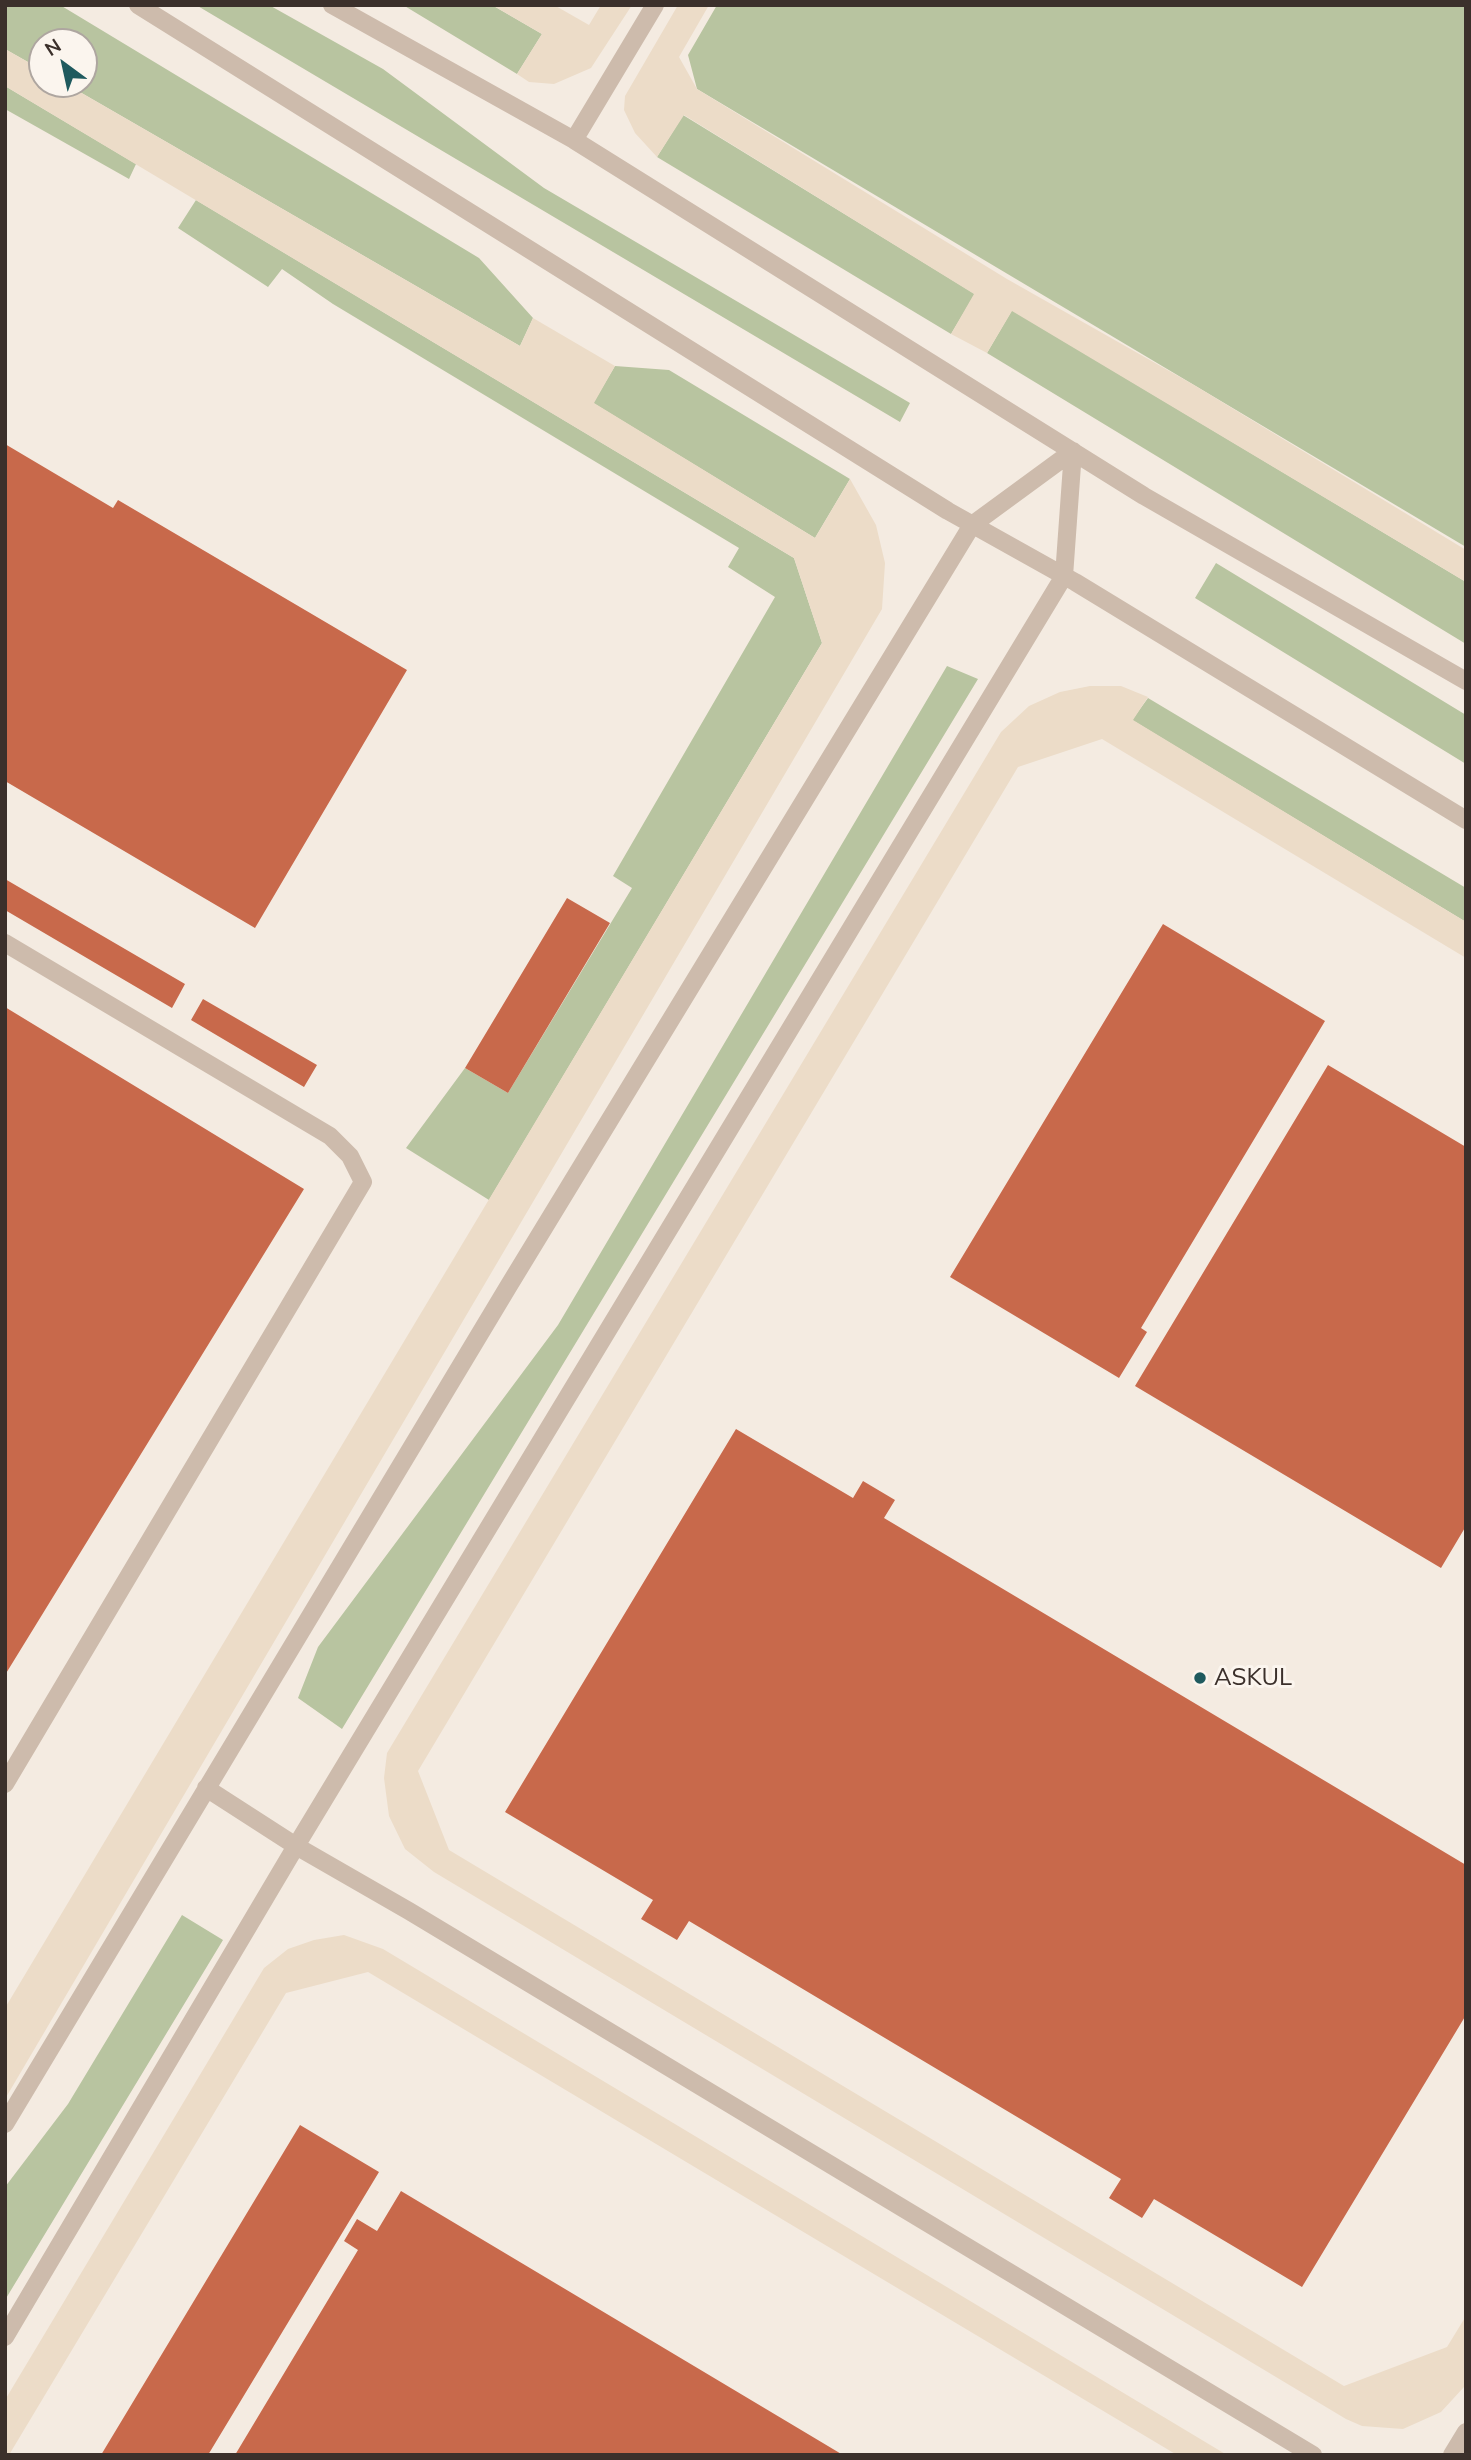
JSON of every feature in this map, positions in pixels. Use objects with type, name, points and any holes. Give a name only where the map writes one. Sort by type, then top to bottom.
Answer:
[{"type":"street","points":[[138,5],[972,525],[1064,576],[1466,820]]},
{"type":"street","points":[[332,5],[574,140],[1073,452],[1466,681]]},
{"type":"street","points":[[574,140],[655,5]]},
{"type":"street","points":[[5,2124],[972,525],[1073,452]]},
{"type":"street","points":[[5,2337],[296,1846],[1064,576],[1073,452]]},
{"type":"street","points":[[5,943],[330,1136],[350,1156],[363,1182],[5,1784]]},
{"type":"street","points":[[206,1788],[296,1846],[433,1925],[1313,2455]]},
{"type":"street","points":[[1452,2455],[1466,2432]]},
{"type":"green space","points":[[5,5],[60,5],[479,258],[533,318],[520,346],[90,98],[98,98],[98,28],[28,28],[28,62],[5,49]]},
{"type":"green space","points":[[196,5],[269,5],[383,69],[544,188],[910,403],[900,422]]},
{"type":"green space","points":[[403,5],[492,5],[542,34],[517,74]]},
{"type":"green space","points":[[717,5],[1466,5],[1466,547],[697,89],[688,55]]},
{"type":"green space","points":[[5,86],[136,164],[129,179],[5,109]]},
{"type":"green space","points":[[683,115],[975,294],[951,334],[657,157]]},
{"type":"green space","points":[[196,200],[794,558],[822,643],[489,1200],[406,1148],[465,1068],[508,1093],[632,888],[613,876],[775,597],[728,567],[739,548],[333,304],[282,269],[268,287],[178,228]]},
{"type":"green space","points":[[1012,310],[1466,582],[1466,644],[987,353]]},
{"type":"green space","points":[[615,366],[669,370],[850,479],[815,538],[593,403]]},
{"type":"green space","points":[[1216,563],[1466,715],[1466,764],[1195,598]]},
{"type":"green space","points":[[947,666],[978,679],[342,1729],[298,1698],[318,1647],[558,1325]]},
{"type":"green space","points":[[1148,698],[1466,888],[1466,922],[1132,720]]},
{"type":"green space","points":[[182,1915],[223,1940],[5,2300],[5,2187],[68,2104]]},
{"type":"shaded area","points":[[492,5],[554,5],[589,25],[601,5],[632,5],[591,68],[554,84],[529,82],[517,74],[542,34]]},
{"type":"shaded area","points":[[678,5],[709,5],[679,57],[697,89],[1007,279],[1194,385],[1466,550],[1466,582],[1012,311],[987,353],[951,334],[974,294],[684,115],[657,157],[635,133],[624,110],[625,96]]},
{"type":"shaded area","points":[[5,49],[28,62],[28,98],[90,98],[520,346],[533,318],[615,366],[594,403],[815,538],[850,479],[876,525],[885,563],[882,609],[5,2099],[5,2008],[822,643],[794,558],[5,86]]},
{"type":"shaded area","points":[[1090,686],[1121,686],[1148,697],[1133,720],[1466,922],[1466,958],[1102,739],[1018,767],[418,1771],[449,1850],[1344,2386],[1447,2347],[1466,2316],[1464,2387],[1441,2412],[1403,2429],[1362,2426],[1346,2419],[434,1872],[405,1849],[389,1816],[384,1778],[387,1753],[1001,732],[1029,706],[1060,692]]},
{"type":"shaded area","points":[[344,1935],[383,1949],[1227,2455],[1177,2455],[368,1972],[286,1993],[9,2455],[5,2455],[5,2400],[264,1968],[288,1949],[314,1940]]},
{"type":"building","points":[[5,444],[113,508],[118,500],[407,670],[255,928],[5,781]]},
{"type":"building","points":[[5,879],[185,984],[172,1008],[5,910]]},
{"type":"building","points":[[567,898],[610,923],[508,1093],[465,1068]]},
{"type":"building","points":[[1163,924],[1325,1021],[1141,1328],[1147,1332],[1119,1378],[950,1277]]},
{"type":"building","points":[[203,999],[317,1065],[304,1087],[191,1020]]},
{"type":"building","points":[[5,1007],[304,1189],[5,1675]]},
{"type":"building","points":[[1328,1065],[1466,1147],[1466,1526],[1441,1568],[1135,1386]]},
{"type":"building","points":[[736,1429],[853,1498],[863,1481],[895,1500],[884,1518],[1466,1865],[1466,2015],[1302,2287],[1154,2199],[1142,2218],[1109,2198],[1121,2179],[689,1921],[677,1940],[641,1919],[653,1900],[505,1812]]},
{"type":"building","points":[[300,2125],[379,2172],[208,2455],[101,2455]]},
{"type":"building","points":[[401,2191],[843,2455],[235,2455],[358,2250],[344,2241],[357,2219],[377,2231]]},
{"type":"place","name":"ASKUL","points":[[1200,1678]]}]
